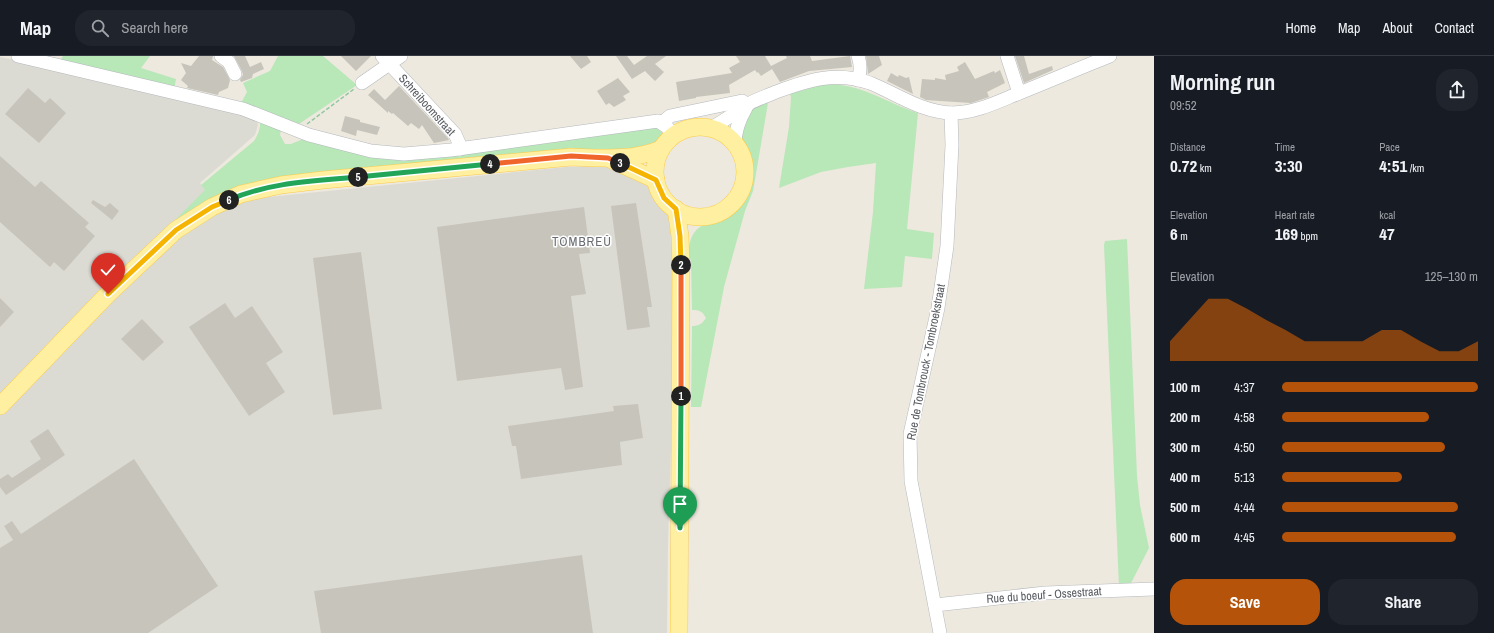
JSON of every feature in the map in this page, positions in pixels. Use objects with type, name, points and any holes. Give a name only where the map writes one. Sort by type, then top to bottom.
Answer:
[{"type":"main road","points":[[689,128],[710,128],[724,134],[735,144],[741,154],[744,178],[737,196],[726,207],[717,213],[706,216],[688,215],[676,209],[664,198],[656,180],[655,168],[657,159],[661,149],[674,135],[689,128]]},
{"type":"main road","points":[[0,406],[108,294],[176,230],[212,207],[241,194],[281,185],[323,180],[571,156],[608,158],[640,156],[661,149]]},
{"type":"main road","points":[[608,158],[656,180]]},
{"type":"main road","points":[[676,209],[682,265],[679,633]]},
{"type":"main road","points":[[682,265],[691,232],[706,216]]},
{"type":"street","points":[[18,56],[243,109],[298,131],[371,151],[384,153],[424,153],[460,149],[658,121],[667,127],[674,135]]},
{"type":"street","points":[[221,56],[229,62],[235,74]]},
{"type":"street","name":"Schreiboomstraat","points":[[362,83],[386,60],[401,56]]},
{"type":"street","points":[[858,56],[861,64],[861,71],[858,80]]},
{"type":"street","points":[[1007,56],[1020,93]]},
{"type":"street","points":[[710,128],[725,121],[748,105],[791,86],[819,78],[838,77],[858,80],[935,111],[951,113],[969,112],[1110,56]]},
{"type":"street","name":"Schreiboomstraat","points":[[386,60],[455,134],[460,149]]},
{"type":"street","points":[[662,123],[670,116],[692,111],[742,101],[748,105]]},
{"type":"street","points":[[735,144],[736,130],[739,120],[748,105]]},
{"type":"street","name":"Rue de Tombrouck - Tombroekstraat","points":[[940,633],[911,481],[910,434],[938,308],[947,246],[952,145],[951,113]]},
{"type":"street","name":"Rue du boeuf - Ossestraat","points":[[935,605],[1045,593],[1154,589]]},
{"type":"path","points":[[298,131],[362,83]]},
{"type":"shaded area","points":[[0,57],[83,73],[257,119],[258,125],[255,135],[200,183],[206,190],[240,201],[566,167],[614,166],[641,175],[672,220],[675,227],[667,633],[0,633]]},
{"type":"green space","points":[[63,56],[150,56],[141,68],[176,79],[174,90],[58,63]]},
{"type":"green space","points":[[278,56],[323,56],[357,85],[299,124],[240,105],[247,92],[243,83],[270,71]]},
{"type":"green space","points":[[824,84],[861,90],[918,113],[907,229],[934,233],[932,259],[905,256],[902,287],[864,289],[873,212],[876,163],[821,172],[779,188],[789,127],[790,94]]},
{"type":"green space","points":[[768,103],[753,191],[745,211],[724,287],[701,407],[691,407],[692,326],[697,326],[706,318],[700,311],[692,310],[691,260],[688,257],[690,242],[692,236],[700,227],[727,215],[742,200],[747,192],[749,183],[749,168],[747,157],[740,144],[739,137],[751,110],[756,106]]},
{"type":"green space","points":[[260,118],[281,130],[280,135],[285,144],[291,144],[303,139],[376,156],[656,125],[662,131],[662,136],[646,150],[337,172],[265,180],[250,184],[200,205],[175,220],[205,190],[201,185],[254,141],[259,130]]},
{"type":"green space","points":[[1127,239],[1137,476],[1140,505],[1149,548],[1130,585],[1119,586],[1104,245],[1105,241]]},
{"type":"building","points":[[199,56],[213,56],[212,60],[223,67],[230,80],[228,88],[219,92],[218,95],[187,88],[188,86],[181,80],[186,73],[181,63],[191,66]]},
{"type":"building","points":[[234,56],[245,56],[250,67],[261,62],[264,69],[253,74],[252,78],[241,82],[240,80],[243,75],[242,71]]},
{"type":"building","points":[[341,56],[371,56],[356,71]]},
{"type":"building","points":[[570,56],[587,56],[591,62],[581,69]]},
{"type":"building","points":[[616,56],[627,56],[634,65],[647,56],[666,56],[655,64],[664,72],[655,81],[645,71],[632,79]]},
{"type":"building","points":[[736,56],[765,56],[771,66],[787,58],[786,56],[810,56],[812,61],[850,56],[852,67],[809,71],[780,82],[772,69],[761,76],[755,70],[729,85],[730,93],[696,97],[679,101],[676,82],[732,73],[729,68],[740,62]]},
{"type":"building","points":[[866,56],[879,56],[882,65],[868,74]]},
{"type":"building","points":[[1015,56],[1024,56],[1029,74],[1052,66],[1053,70],[1024,83]]},
{"type":"building","points":[[965,62],[975,79],[1000,70],[1005,83],[987,92],[989,97],[971,103],[926,100],[920,97],[922,79],[935,80],[935,78],[946,80],[945,75],[959,71],[957,67]]},
{"type":"building","points":[[891,73],[898,77],[899,75],[906,78],[909,77],[913,94],[887,81]]},
{"type":"building","points":[[618,78],[630,92],[623,96],[626,100],[614,107],[609,103],[606,105],[597,91]]},
{"type":"building","points":[[399,86],[449,140],[434,143],[422,125],[419,129],[411,123],[408,126],[393,113],[392,114],[388,111],[388,113],[368,95],[374,89],[385,100]]},
{"type":"building","points":[[28,88],[45,103],[50,98],[66,113],[39,143],[5,114]]},
{"type":"building","points":[[345,116],[360,120],[360,122],[380,127],[377,135],[357,130],[356,136],[341,131]]},
{"type":"building","points":[[0,156],[35,187],[41,181],[89,223],[85,227],[95,236],[64,271],[54,262],[50,267],[0,222]]},
{"type":"building","points":[[93,200],[105,207],[110,203],[119,211],[112,220],[91,203]]},
{"type":"building","points":[[636,203],[652,307],[647,307],[650,327],[627,330],[611,206]]},
{"type":"building","points":[[584,207],[590,253],[579,254],[586,294],[571,296],[583,387],[565,390],[561,368],[457,381],[437,227]]},
{"type":"building","points":[[361,252],[382,409],[333,415],[313,258]]},
{"type":"building","points":[[0,298],[14,312],[0,327]]},
{"type":"building","points":[[225,303],[235,318],[252,306],[283,352],[266,363],[285,392],[249,416],[189,327]]},
{"type":"building","points":[[142,319],[164,342],[143,361],[121,339]]},
{"type":"building","points":[[638,404],[643,438],[620,442],[622,465],[521,479],[516,446],[512,446],[508,426],[614,411],[613,406]]},
{"type":"building","points":[[48,429],[65,455],[6,495],[0,487],[0,479],[8,474],[12,478],[41,459],[30,441]]},
{"type":"building","points":[[134,459],[218,586],[148,633],[0,633],[0,548],[13,540],[4,526],[12,521],[21,534]]},
{"type":"building","points":[[582,555],[593,633],[321,633],[314,591]]},
{"type":"district","name":"TOMBREÛ","points":[[582,241]]},
{"type":"route","points":[[108,294],[176,230],[212,207],[241,194],[281,185],[323,180],[571,156],[608,158],[656,180],[661,194],[669,204],[676,209],[682,265],[680,528]]}]
